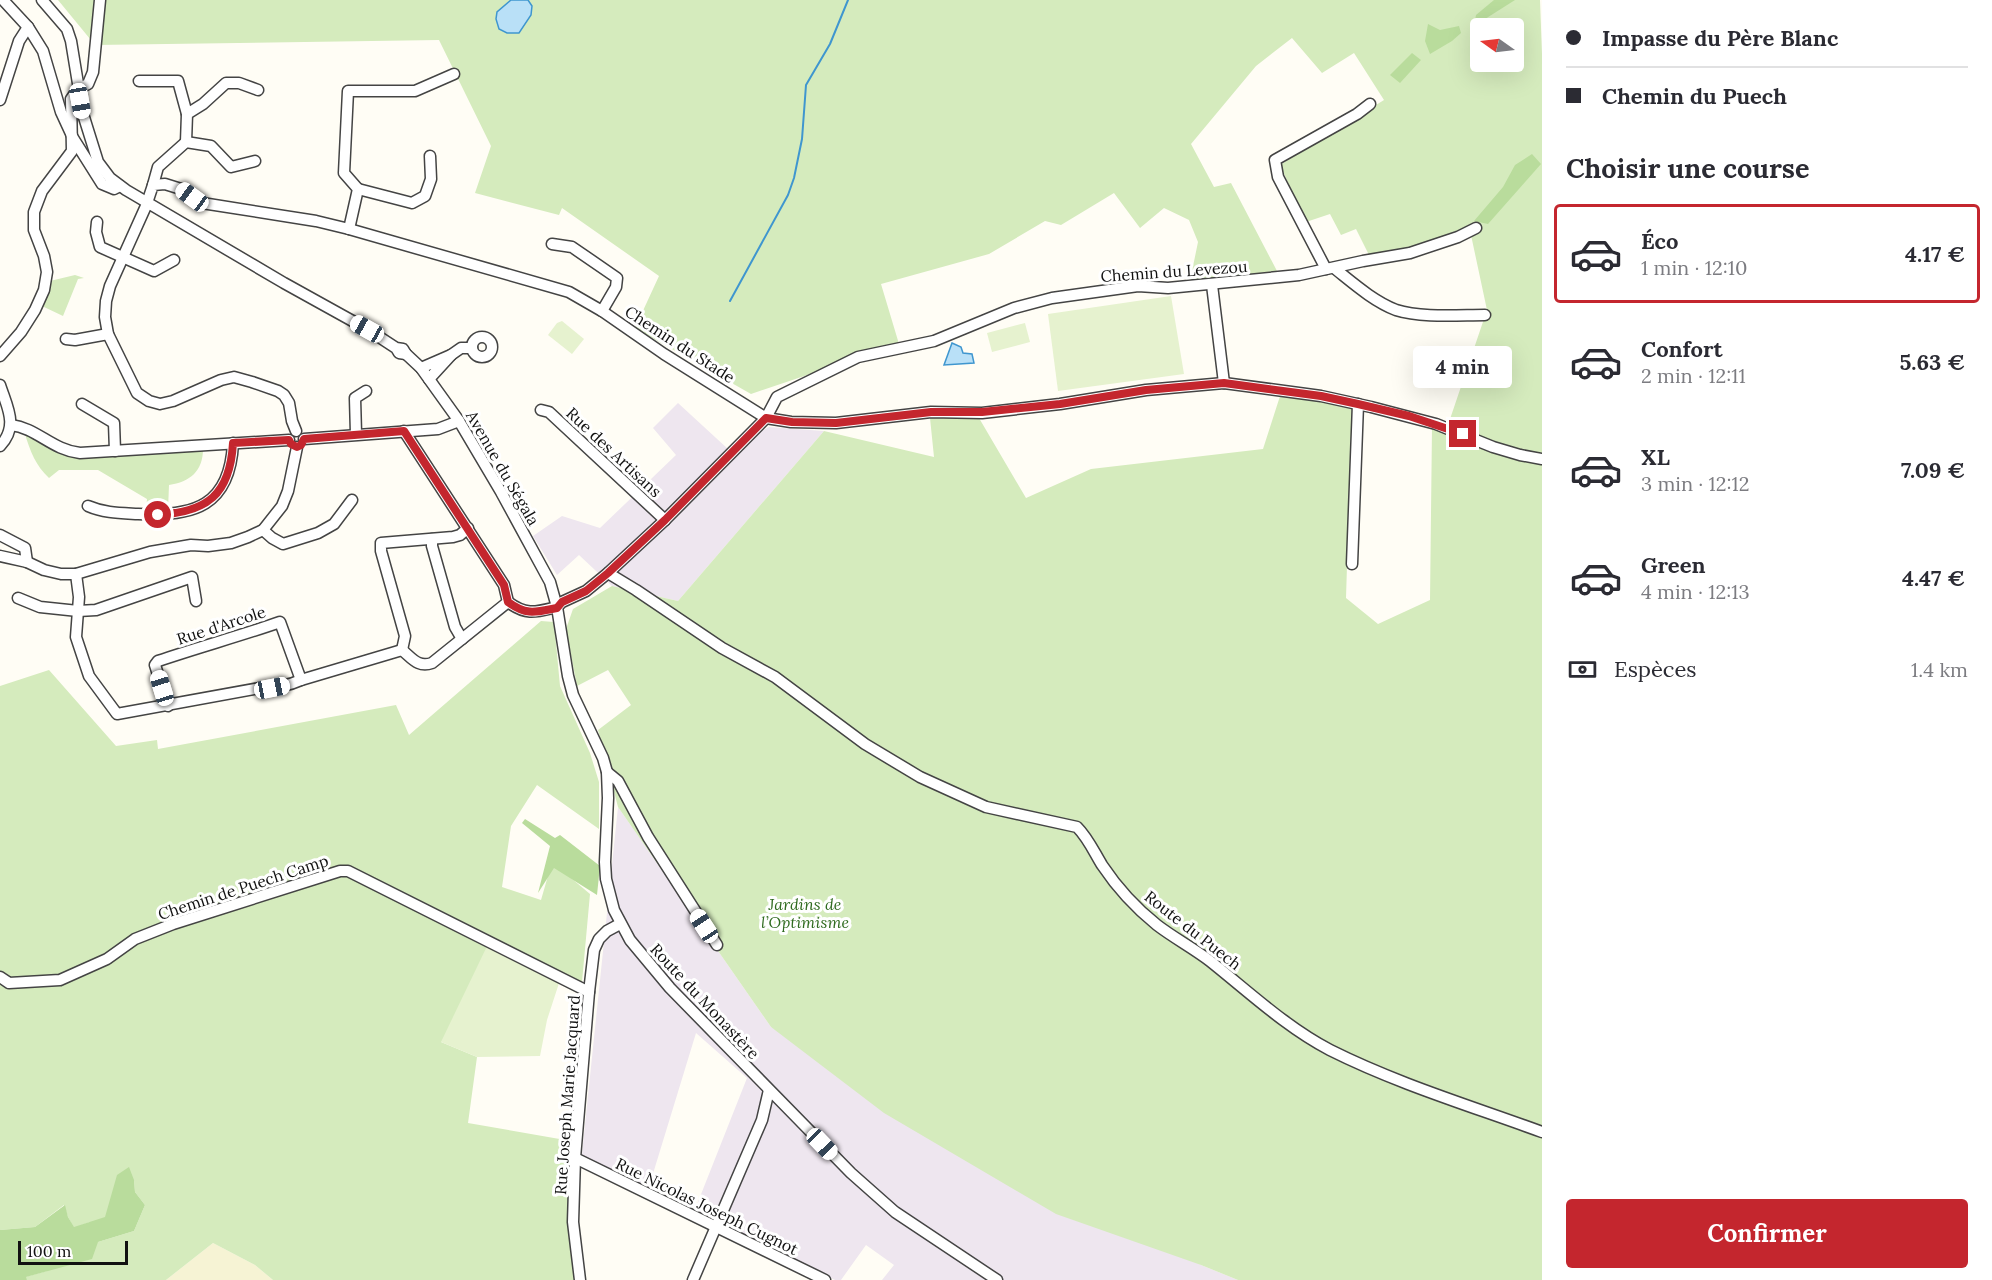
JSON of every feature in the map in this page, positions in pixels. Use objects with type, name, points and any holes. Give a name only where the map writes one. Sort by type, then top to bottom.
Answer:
[{"type":"street","points":[[3,0],[28,27],[43,51],[60,112],[73,138],[102,183],[114,189],[120,186]]},
{"type":"street","points":[[42,0],[67,29],[74,53],[85,125],[94,154],[102,170],[120,186],[147,203]]},
{"type":"street","points":[[0,356],[21,332],[44,290],[46,272],[44,256],[34,230],[34,212],[42,191],[72,151],[72,99],[78,89],[88,84],[93,72],[100,0]]},
{"type":"street","points":[[0,100],[19,41],[28,27]]},
{"type":"street","points":[[430,156],[431,179],[425,196],[412,202],[358,189],[344,173],[348,91],[415,91],[454,75]]},
{"type":"street","points":[[0,556],[27,562],[44,570],[61,574],[76,574],[178,546],[231,543],[263,530],[282,506],[288,491],[296,439],[289,403],[285,395],[234,377],[221,380],[173,401],[160,404],[149,401],[138,393],[108,334],[105,317],[106,301],[147,203],[158,167],[186,142],[187,114],[178,81],[139,81]]},
{"type":"street","points":[[187,114],[203,104],[226,83],[239,83],[258,90]]},
{"type":"street","points":[[1370,104],[1357,114],[1275,160],[1278,177],[1330,269],[1373,298],[1395,309],[1420,314],[1485,315]]},
{"type":"street","points":[[186,142],[211,146],[231,167],[255,161]]},
{"type":"street","name":"Chemin du Stade","points":[[153,185],[165,184],[181,189],[202,203],[316,221],[349,229],[569,292],[766,418],[792,422],[836,423],[931,412],[982,412],[1060,404],[1146,390],[1224,383],[1321,396],[1358,404],[1436,424],[1492,447],[1542,459]]},
{"type":"street","points":[[349,229],[358,189]]},
{"type":"street","name":"Avenue du Ségala","points":[[147,203],[367,329],[401,351],[421,368],[459,421],[501,492],[550,582],[557,608]]},
{"type":"street","points":[[97,222],[96,232],[100,247],[154,271],[174,260]]},
{"type":"street","name":"Chemin du Levezou","points":[[766,418],[777,397],[858,357],[934,341],[1014,308],[1052,298],[1138,285],[1168,288],[1212,285],[1330,269],[1410,253],[1458,237],[1476,228]]},
{"type":"street","points":[[552,244],[573,247],[617,278],[616,287],[602,311]]},
{"type":"street","points":[[1212,285],[1224,383]]},
{"type":"street","points":[[66,339],[75,340],[108,334]]},
{"type":"street","points":[[421,368],[461,348],[472,348]]},
{"type":"street","points":[[429,379],[451,355]]},
{"type":"street","points":[[0,384],[11,425],[7,438],[0,446]]},
{"type":"street","points":[[356,434],[355,398],[366,391]]},
{"type":"street","points":[[82,404],[114,423],[116,451]]},
{"type":"street","points":[[1352,564],[1358,404]]},
{"type":"street","name":"Rue des Artisans","points":[[541,410],[549,412],[665,520]]},
{"type":"street","points":[[404,431],[504,585],[508,602],[530,613],[557,608],[562,602],[586,591],[608,573],[665,520],[766,418]]},
{"type":"street","points":[[11,425],[22,427],[67,452],[80,453],[438,429],[459,421]]},
{"type":"street","points":[[88,506],[102,512],[158,515],[198,508],[214,497],[227,479],[232,464],[233,443]]},
{"type":"street","points":[[263,530],[283,544],[318,533],[333,524],[352,500]]},
{"type":"street","points":[[402,650],[405,636],[381,551],[381,543],[453,537],[460,535],[468,528]]},
{"type":"street","points":[[0,535],[25,548],[27,562]]},
{"type":"street","points":[[432,539],[455,627],[462,639]]},
{"type":"street","name":"Route du Puech","points":[[608,573],[722,648],[775,676],[865,744],[920,777],[986,807],[1077,827],[1085,835],[1103,866],[1132,902],[1157,925],[1209,960],[1243,990],[1295,1028],[1328,1048],[1373,1070],[1542,1132]]},
{"type":"street","points":[[76,574],[79,597],[76,637],[89,676],[117,714],[260,688],[291,685],[402,650]]},
{"type":"street","points":[[18,598],[40,606],[78,611],[96,610],[192,577],[196,601]]},
{"type":"street","points":[[402,650],[418,664],[432,663],[508,602]]},
{"type":"street","name":"Route du Monastère","points":[[557,608],[573,695],[599,749],[607,772],[605,862],[610,895],[620,924],[630,940],[653,970],[851,1173],[888,1206],[927,1235],[997,1280]]},
{"type":"street","name":"Rue d'Arcole","points":[[168,705],[155,665],[158,661],[280,622],[301,680]]},
{"type":"street","points":[[607,772],[618,781],[648,837],[717,945]]},
{"type":"street","name":"Chemin de Puech Camp","points":[[0,977],[9,983],[60,980],[107,959],[135,939],[280,889],[340,871],[348,871],[589,992]]},
{"type":"street","name":"Rue Joseph Marie Jacquard","points":[[580,1280],[573,1222],[575,1158],[589,992],[594,950],[599,939],[607,931],[620,924]]},
{"type":"street","points":[[693,1280],[762,1120],[769,1090]]},
{"type":"street","points":[[762,1120],[783,1103]]},
{"type":"street","name":"Rue Nicolas Joseph Cugnot","points":[[575,1158],[825,1280]]},
{"type":"shaded area","points":[[678,403],[728,449],[769,427],[824,431],[678,601],[612,586],[579,555],[557,575],[533,536],[562,516],[600,528],[676,455],[653,428]]},
{"type":"shaded area","points":[[618,807],[771,1027],[1201,1265],[1238,1280],[882,1280],[894,1265],[866,1245],[841,1280],[835,1280],[694,1212],[747,1078],[696,1033],[648,1190],[581,1163]]},
{"type":"shaded area","points":[[213,1243],[255,1265],[273,1280],[166,1280]]},
{"type":"green space","name":"Jardins de l’Optimisme","points":[[58,0],[1540,0],[1542,54],[1542,1280],[1238,1280],[1056,1214],[884,1113],[771,1027],[618,807],[598,730],[631,705],[608,670],[577,686],[566,629],[573,609],[612,586],[678,601],[824,431],[934,457],[930,418],[979,418],[1026,498],[1091,469],[1263,449],[1281,393],[1352,405],[1346,598],[1378,624],[1430,600],[1432,427],[1449,422],[1487,310],[1471,235],[1369,255],[1356,229],[1341,235],[1330,214],[1306,222],[1280,165],[1384,100],[1354,53],[1322,73],[1292,38],[1256,66],[1191,144],[1214,187],[1231,183],[1277,271],[1190,281],[1198,242],[1189,220],[1164,208],[1140,228],[1114,193],[1061,225],[1045,221],[989,254],[881,284],[899,344],[751,394],[635,328],[659,276],[562,208],[559,215],[475,193],[491,146],[439,40],[95,45]]},
{"type":"green space","points":[[1494,0],[1515,0],[1487,18],[1475,18]]},
{"type":"green space","points":[[1428,24],[1440,30],[1459,26],[1461,33],[1430,54],[1425,41]]},
{"type":"green space","points":[[1412,53],[1421,60],[1400,83],[1390,75]]},
{"type":"green space","points":[[1532,154],[1541,164],[1488,224],[1474,221],[1503,187],[1515,165]]},
{"type":"green space","points":[[75,275],[84,278],[78,279],[63,316],[42,306],[50,281]]},
{"type":"green space","points":[[1171,296],[1184,374],[1058,391],[1048,314]]},
{"type":"green space","points":[[562,321],[584,339],[572,354],[548,335],[557,323]]},
{"type":"green space","points":[[1025,323],[1030,342],[992,352],[987,333]]},
{"type":"green space","points":[[25,434],[64,455],[86,458],[203,449],[201,463],[194,474],[183,481],[169,485],[168,510],[146,510],[147,499],[98,470],[59,470],[49,478],[34,458]]},
{"type":"green space","points":[[541,621],[554,622],[560,686],[590,753],[599,782],[599,829],[537,785],[511,826],[502,887],[541,900],[552,862],[590,894],[582,982],[561,977],[441,1042],[477,1057],[468,1123],[571,1141],[568,1224],[574,1280],[273,1280],[255,1265],[213,1243],[166,1280],[27,1280],[25,1277],[47,1271],[90,1222],[74,1228],[64,1205],[35,1227],[0,1230],[0,686],[49,670],[116,746],[157,740],[158,749],[396,705],[409,735]],"holes":[[[134,1180],[135,1192],[145,1205],[134,1231],[98,1242]]]},
{"type":"green space","points":[[525,819],[555,838],[560,835],[600,866],[597,895],[554,868],[538,893],[550,846],[522,823]]},
{"type":"green space","points":[[490,940],[561,977],[547,1020],[540,1056],[477,1057],[441,1042]]},
{"type":"green space","points":[[129,1167],[134,1180],[135,1192],[145,1205],[134,1231],[98,1242],[92,1259],[26,1277],[27,1280],[0,1280],[0,1230],[35,1227],[65,1205],[74,1227],[105,1217],[117,1175]]},
{"type":"water","points":[[511,0],[528,0],[532,6],[531,15],[519,33],[507,33],[499,29],[496,19],[497,12]]},
{"type":"water","points":[[952,343],[961,347],[963,353],[972,354],[974,363],[944,365]]},
{"type":"waterway","points":[[730,301],[788,195],[802,139],[806,85],[830,44],[848,0]]},
{"type":"route","points":[[158,515],[198,508],[214,497],[227,479],[232,464],[233,443],[289,440],[297,447],[304,439],[404,431],[504,585],[508,602],[530,613],[557,608],[562,602],[586,591],[608,573],[665,520],[766,418],[792,422],[836,423],[931,412],[982,412],[1060,404],[1146,390],[1224,383],[1321,396],[1409,416],[1463,434]]}]
